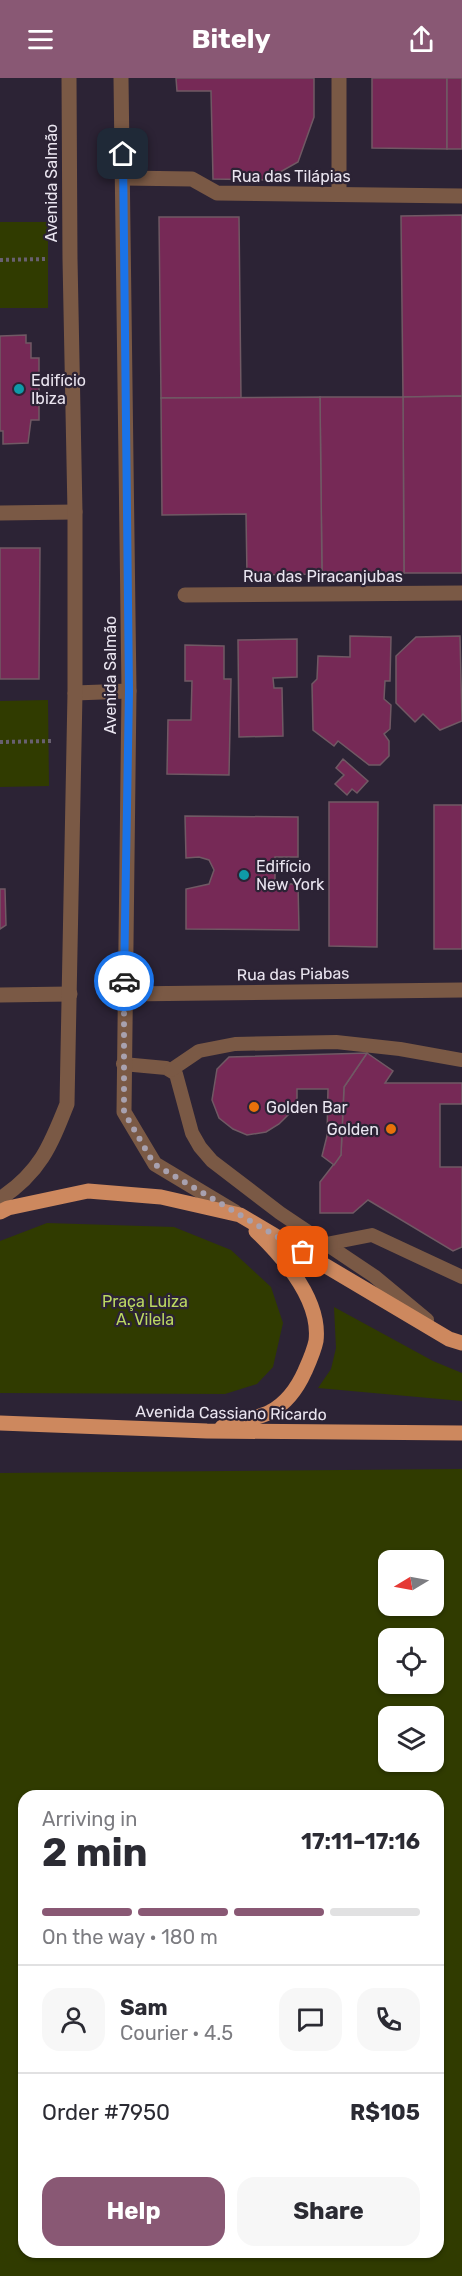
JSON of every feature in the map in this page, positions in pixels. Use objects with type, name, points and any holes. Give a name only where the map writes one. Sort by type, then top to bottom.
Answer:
[{"type":"main road","points":[[0,1212],[8,1208],[88,1191],[161,1197],[240,1215],[456,1341]]},
{"type":"main road","points":[[207,1431],[269,1412],[290,1398],[302,1379],[316,1340],[312,1312],[305,1291],[281,1255],[240,1215]]},
{"type":"main road","name":"Avenida Cassiano Ricardo","points":[[0,1423],[207,1431],[462,1433]]},
{"type":"street","name":"Avenida Salmão","points":[[0,1199],[17,1188],[51,1146],[67,1104],[75,693],[69,78]]},
{"type":"street","points":[[339,78],[339,194]]},
{"type":"street","name":"Avenida Salmão","points":[[121,80],[129,691],[124,1112],[154,1164],[240,1215]]},
{"type":"street","name":"Rua das Tilápias","points":[[124,177],[192,179],[217,193],[462,196]]},
{"type":"street","points":[[0,513],[75,512]]},
{"type":"street","name":"Rua das Piracanjubas","points":[[185,595],[462,593]]},
{"type":"street","points":[[75,693],[129,691]]},
{"type":"street","name":"Rua das Piabas","points":[[124,994],[462,990]]},
{"type":"street","points":[[0,995],[70,994]]},
{"type":"lane","points":[[171,1071],[200,1051],[235,1044],[336,1042],[400,1049],[462,1060]]},
{"type":"lane","points":[[123,1064],[166,1068],[176,1074],[192,1132],[200,1147],[212,1161],[280,1213],[374,1276],[456,1341]]},
{"type":"lane","points":[[303,1252],[326,1244],[372,1235],[462,1277]]},
{"type":"path","points":[[0,260],[70,259]]},
{"type":"path","points":[[0,741],[73,741]]},
{"type":"green space","points":[[0,222],[48,222],[48,308],[0,308]]},
{"type":"green space","points":[[48,700],[49,786],[0,787],[0,701]]},
{"type":"green space","name":"Praça Luiza A. Vilela","points":[[47,1223],[174,1227],[231,1250],[271,1287],[283,1323],[273,1367],[257,1384],[225,1394],[0,1393],[0,1241]]},
{"type":"green space","points":[[334,1307],[433,1361],[462,1373],[462,1401],[318,1388],[331,1369],[336,1348]]},
{"type":"green space","points":[[462,1469],[462,2276],[0,2276],[0,1473]]},
{"type":"building","points":[[176,78],[314,78],[314,117],[298,162],[266,180],[213,179],[211,91],[177,91]]},
{"type":"building","points":[[372,78],[447,78],[447,149],[372,148]]},
{"type":"building","points":[[447,78],[462,78],[462,149],[447,149]]},
{"type":"building","points":[[462,215],[462,396],[403,397],[401,216]]},
{"type":"building","points":[[159,217],[239,217],[241,398],[161,398]]},
{"type":"building","name":"Edifício Ibiza","points":[[26,335],[26,343],[31,343],[31,358],[39,358],[39,420],[31,420],[28,443],[3,444],[3,431],[0,431],[0,336]]},
{"type":"building","points":[[462,396],[462,573],[404,573],[403,397]]},
{"type":"building","points":[[320,397],[403,397],[404,573],[322,574]]},
{"type":"building","points":[[320,397],[322,574],[247,575],[246,514],[162,515],[161,398]]},
{"type":"building","points":[[0,548],[40,548],[39,679],[0,679]]},
{"type":"building","points":[[350,636],[391,637],[390,681],[385,681],[384,699],[391,705],[390,729],[384,734],[389,741],[389,756],[380,765],[369,765],[338,741],[334,746],[313,730],[312,684],[317,679],[318,656],[350,657]]},
{"type":"building","points":[[460,636],[462,721],[440,730],[423,714],[415,722],[396,703],[396,656],[416,637]]},
{"type":"building","points":[[297,639],[297,677],[273,678],[274,688],[282,688],[283,736],[239,737],[238,640]]},
{"type":"building","points":[[185,645],[224,646],[224,679],[231,679],[229,775],[167,774],[168,720],[191,720],[192,681],[185,681]]},
{"type":"building","points":[[343,759],[368,781],[357,793],[352,789],[347,795],[335,784],[344,775],[336,768]]},
{"type":"building","points":[[329,802],[378,802],[377,947],[329,946]]},
{"type":"building","points":[[434,805],[462,805],[462,949],[434,949]]},
{"type":"building","name":"Edifício New York","points":[[185,816],[298,817],[298,857],[275,857],[275,884],[298,884],[299,930],[186,929],[186,889],[209,884],[214,870],[209,860],[199,857],[186,858]]},
{"type":"building","points":[[0,889],[5,889],[6,925],[0,929]]},
{"type":"building","name":"Golden","points":[[367,1053],[393,1071],[385,1083],[462,1083],[462,1104],[440,1104],[440,1167],[462,1167],[462,1247],[453,1251],[368,1200],[353,1213],[320,1213],[320,1182],[341,1155],[344,1087]]},
{"type":"building","name":"Golden Bar","points":[[367,1053],[344,1087],[341,1155],[334,1165],[322,1156],[327,1136],[328,1089],[297,1089],[297,1099],[290,1113],[279,1124],[266,1132],[247,1135],[233,1129],[219,1118],[212,1100],[217,1069],[229,1057]]},
{"type":"way so far","points":[[124,981],[124,1112],[154,1164],[303,1252]]},
{"type":"place","name":"Edifício Ibiza","points":[[19,389]]},
{"type":"place","name":"Edifício New York","points":[[244,875]]},
{"type":"place","name":"Golden Bar","points":[[254,1107]]},
{"type":"place","name":"Golden","points":[[391,1129]]},
{"type":"route","points":[[123,154],[129,691],[124,981]]}]
